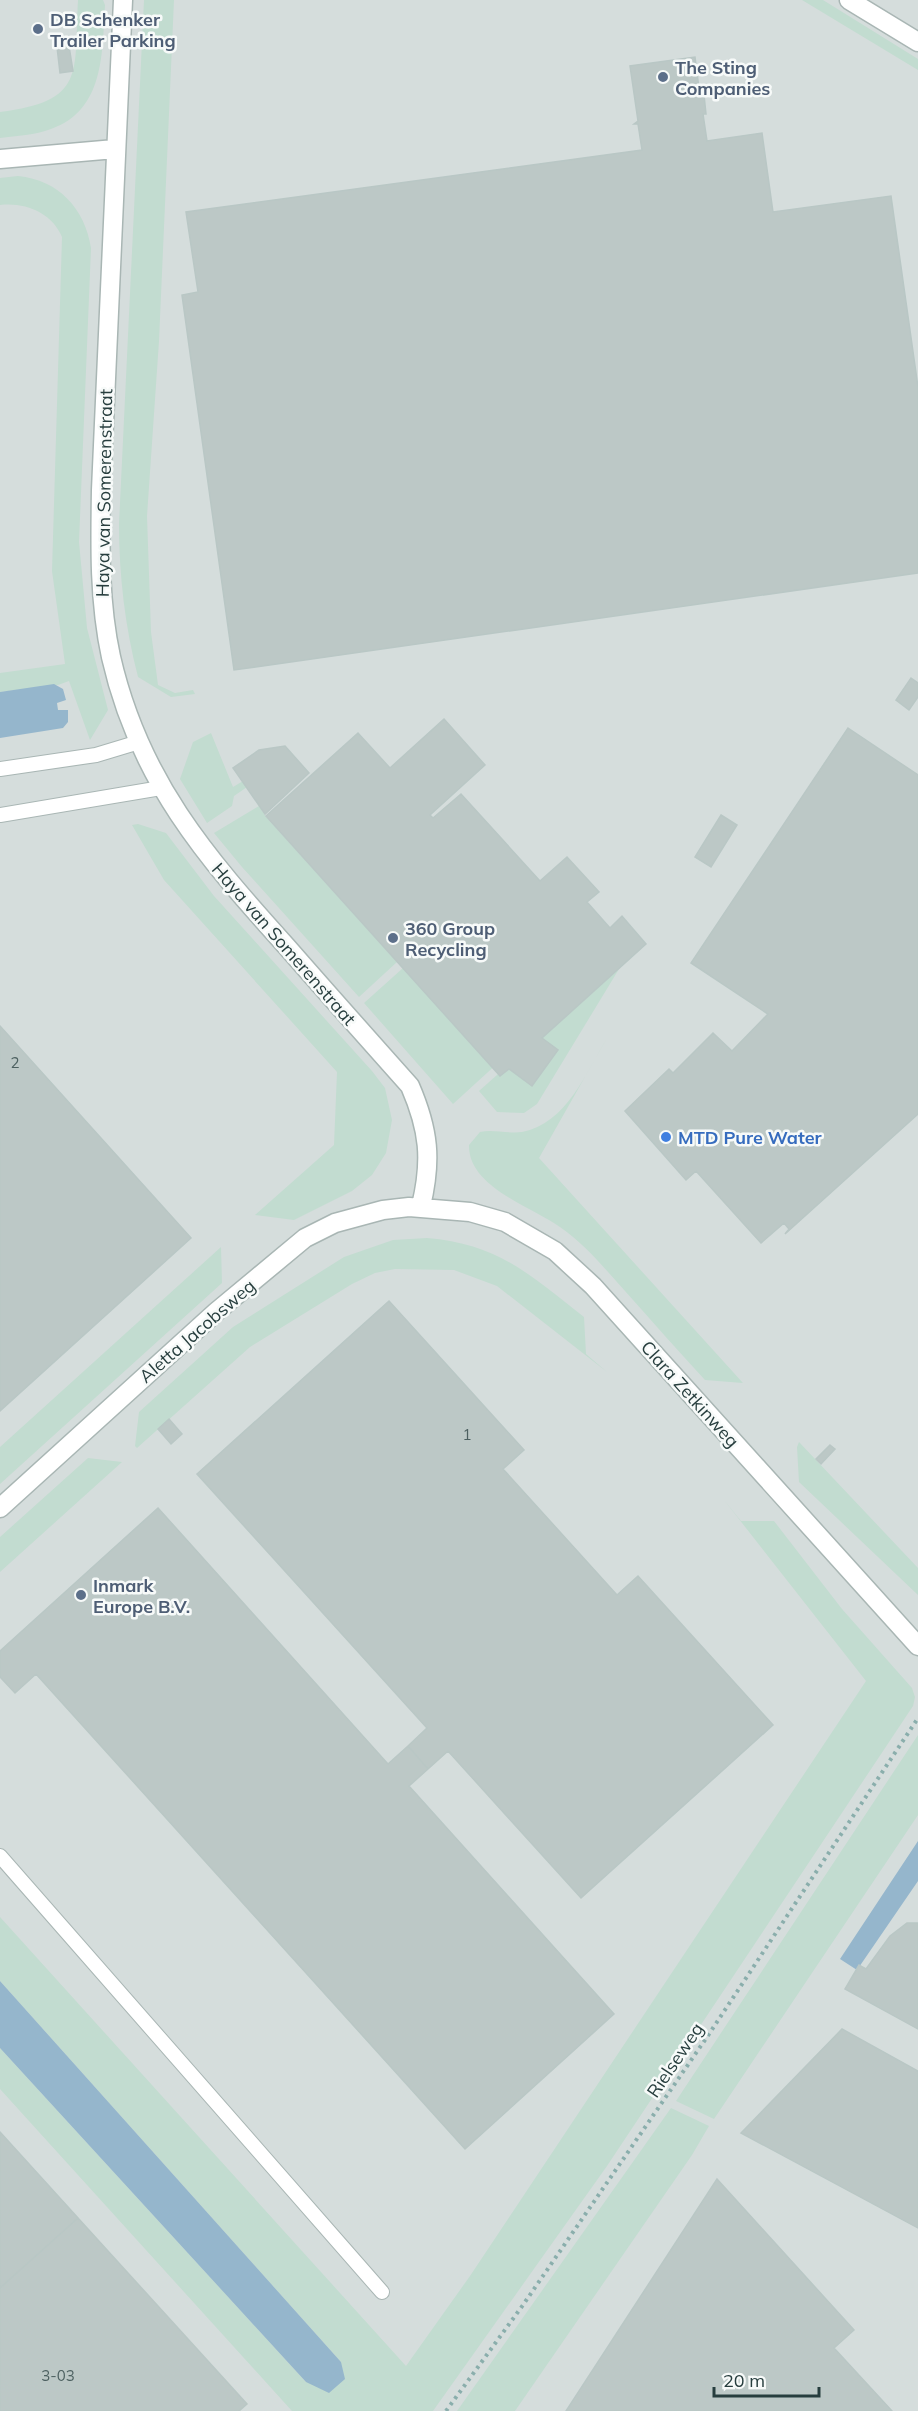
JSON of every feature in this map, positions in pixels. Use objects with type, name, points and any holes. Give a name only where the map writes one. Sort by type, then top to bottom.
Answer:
[{"type":"street","name":"Haya van Somerenstraat","points":[[123,0],[115,149],[100,567],[111,657],[139,742],[161,788],[203,851],[410,1086],[423,1116],[429,1150],[427,1181],[421,1206]]},
{"type":"street","points":[[849,0],[918,42]]},
{"type":"street","points":[[0,159],[115,149]]},
{"type":"street","name":"Aletta Jacobsweg","points":[[0,1508],[216,1312],[305,1238],[344,1221],[383,1210],[421,1206]]},
{"type":"street","name":"Clara Zetkinweg","points":[[421,1206],[470,1212],[505,1222],[555,1251],[593,1286],[918,1646]]},
{"type":"lane","points":[[0,769],[96,755],[139,742]]},
{"type":"lane","points":[[0,815],[161,788]]},
{"type":"lane","points":[[0,1856],[382,2292]]},
{"type":"path","name":"Rielseweg","points":[[446,2411],[523,2305],[707,2037],[918,1718]]},
{"type":"shaded area","points":[[0,0],[918,0],[918,2411],[0,2411]]},
{"type":"green space","points":[[78,0],[103,0],[105,5],[101,60],[91,94],[82,108],[69,120],[51,129],[0,138],[0,112],[28,107],[48,100],[61,91],[70,80],[76,47]]},
{"type":"green space","points":[[144,0],[174,0],[159,341],[147,516],[151,632],[158,685],[175,693],[193,690],[195,694],[171,697],[138,677],[126,620],[119,543]]},
{"type":"green space","points":[[802,0],[823,0],[918,59],[918,70]]},
{"type":"green space","points":[[18,176],[46,183],[68,199],[83,221],[91,248],[79,542],[87,628],[108,710],[90,740],[69,681],[58,685],[0,692],[0,673],[65,664],[52,571],[62,237],[52,221],[37,211],[19,205],[0,205],[0,178]]},
{"type":"green space","points":[[211,733],[233,787],[243,781],[247,787],[234,796],[232,806],[207,823],[180,779],[193,742]]},
{"type":"green space","points":[[259,806],[266,817],[397,962],[359,997],[214,833]]},
{"type":"green space","points":[[138,824],[166,833],[214,896],[385,1088],[392,1120],[386,1153],[372,1175],[352,1191],[294,1220],[255,1215],[334,1145],[337,1072],[164,880],[132,825]]},
{"type":"green space","points":[[403,968],[484,1058],[499,1062],[453,1104],[364,1003]]},
{"type":"green space","points":[[619,969],[537,1104],[524,1113],[497,1112],[479,1091],[506,1067],[532,1086],[558,1050],[542,1038]]},
{"type":"green space","points":[[588,1072],[539,1158],[743,1383],[705,1380],[587,1249],[560,1227],[490,1184],[471,1160],[469,1145],[480,1132],[522,1132],[537,1127],[551,1119],[563,1108]]},
{"type":"green space","points":[[427,1238],[474,1247],[530,1275],[584,1317],[586,1354],[607,1372],[497,1286],[454,1270],[395,1269],[375,1273],[352,1284],[250,1347],[137,1448],[135,1446],[139,1412],[233,1327],[344,1257],[393,1240]]},
{"type":"green space","points":[[221,1247],[222,1283],[0,1484],[0,1447]]},
{"type":"green space","points":[[799,1442],[918,1568],[918,1595],[799,1482],[797,1447]]},
{"type":"green space","points":[[88,1458],[122,1462],[0,1572],[0,1537]]},
{"type":"green space","points":[[724,1500],[741,1521],[774,1521],[842,1609],[912,1688],[915,1697],[913,1706],[607,2166],[433,2411],[292,2411],[0,2089],[0,2048],[306,2382],[341,2362],[0,1981],[0,1917],[406,2366],[470,2276],[866,1681]]},
{"type":"green space","points":[[918,1735],[918,1815],[714,2119],[676,2101]]},
{"type":"green space","points":[[671,2108],[709,2126],[692,2155],[515,2411],[457,2411]]},
{"type":"water","points":[[54,684],[63,689],[66,700],[57,703],[58,710],[68,710],[68,722],[63,728],[0,738],[0,692]]},
{"type":"water","points":[[918,1841],[918,1881],[857,1970],[840,1959]]},
{"type":"water","points":[[0,1981],[341,2362],[345,2379],[329,2393],[306,2382],[0,2048]]},
{"type":"building","points":[[69,46],[73,71],[60,73],[57,47]]},
{"type":"building","points":[[695,57],[700,96],[704,95],[706,114],[703,114],[707,141],[762,133],[773,212],[891,196],[918,387],[918,573],[234,670],[182,295],[198,292],[186,212],[642,150],[638,124],[634,124],[638,121],[630,66]]},
{"type":"building","points":[[911,678],[918,683],[918,697],[909,710],[896,700]]},
{"type":"building","points":[[444,719],[485,765],[430,815],[433,818],[461,794],[540,881],[567,857],[599,892],[587,902],[610,928],[622,916],[646,944],[542,1038],[558,1050],[532,1086],[509,1069],[500,1076],[266,816],[358,733],[390,768]]},
{"type":"building","points":[[848,728],[918,775],[918,1114],[785,1234],[789,1229],[784,1223],[761,1243],[696,1171],[686,1180],[625,1111],[669,1069],[673,1073],[713,1033],[732,1051],[768,1014],[691,963]]},
{"type":"building","points":[[285,746],[309,773],[265,814],[233,768],[259,750]]},
{"type":"building","points":[[721,815],[737,825],[711,867],[695,857]]},
{"type":"building","points":[[0,1026],[191,1238],[0,1411]]},
{"type":"building","points":[[389,1301],[524,1450],[503,1469],[617,1595],[638,1576],[773,1725],[581,1898],[448,1751],[428,1769],[408,1746],[427,1728],[197,1474]]},
{"type":"building","points":[[169,1419],[182,1434],[171,1444],[158,1429]]},
{"type":"building","points":[[830,1445],[835,1449],[821,1464],[816,1459]]},
{"type":"building","points":[[158,1508],[388,1764],[408,1746],[428,1769],[409,1786],[614,2014],[465,2149],[36,1674],[15,1693],[0,1677],[0,1651]]},
{"type":"building","points":[[907,1923],[918,1923],[918,2029],[845,1989],[859,1965],[866,1969],[890,1936]]},
{"type":"building","points":[[842,2029],[918,2071],[918,2228],[741,2133]]},
{"type":"building","points":[[0,2132],[78,2218],[0,2288]]},
{"type":"building","points":[[717,2179],[854,2330],[834,2348],[892,2411],[566,2411]]},
{"type":"building","points":[[78,2218],[247,2404],[239,2411],[0,2411],[0,2288]]},
{"type":"place","name":"DB Schenker Trailer Parking","points":[[38,29]]},
{"type":"place","name":"The Sting Companies","points":[[663,77]]},
{"type":"place","name":"360 Group Recycling","points":[[393,938]]},
{"type":"place","name":"MTD Pure Water","points":[[666,1137]]},
{"type":"place","name":"Inmark Europe B.V.","points":[[81,1595]]}]
